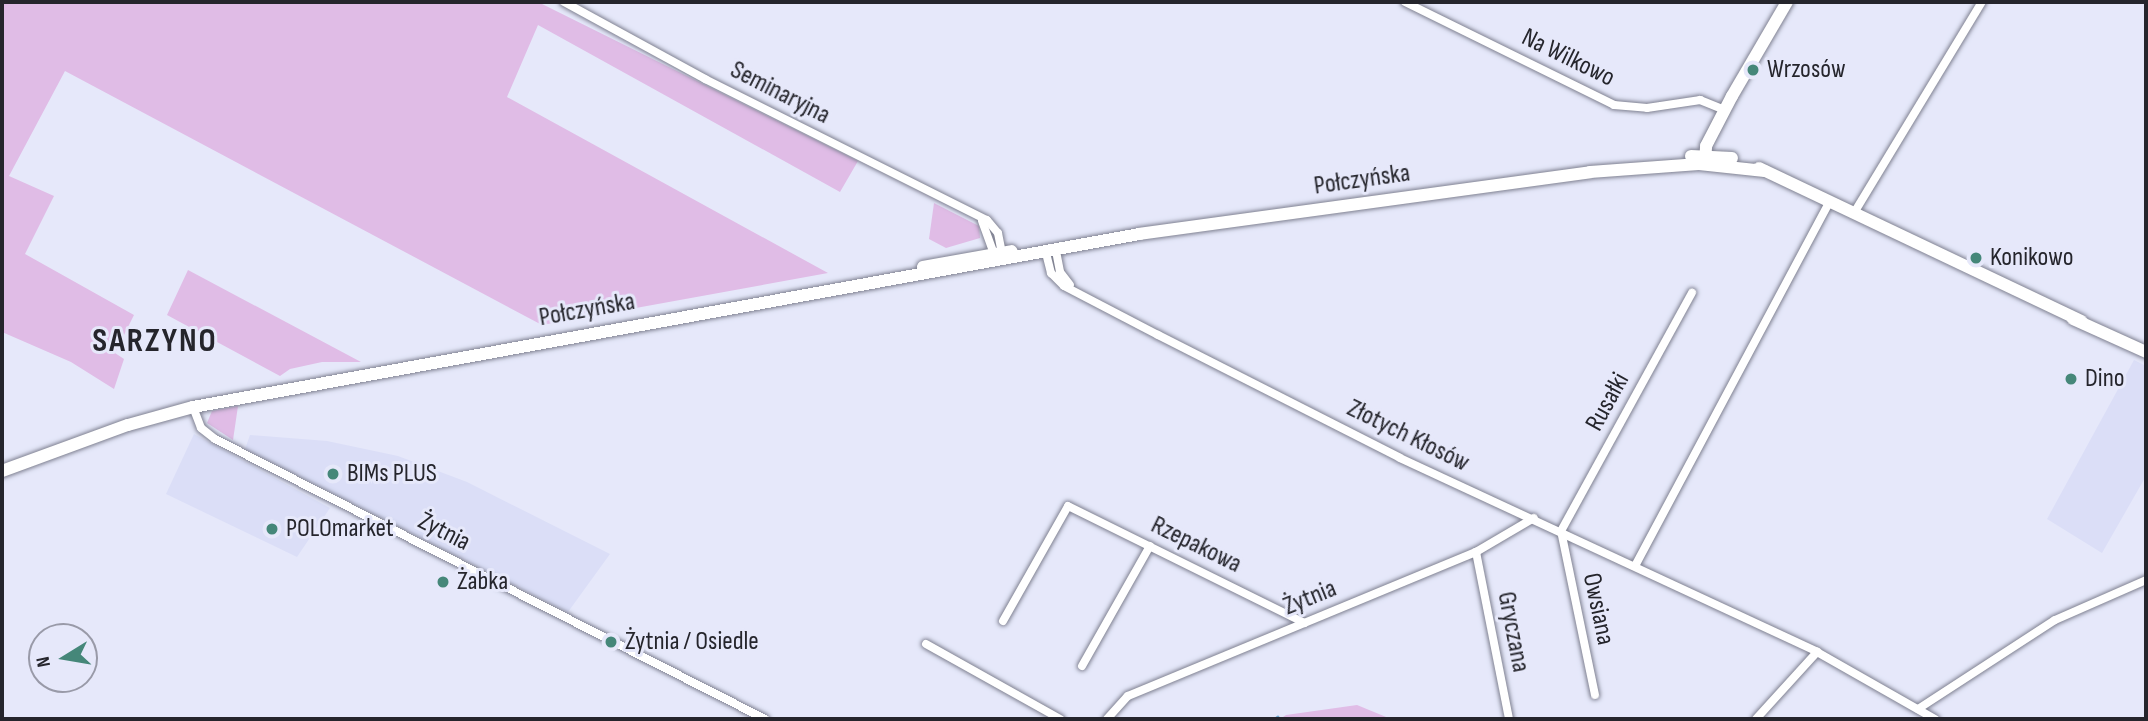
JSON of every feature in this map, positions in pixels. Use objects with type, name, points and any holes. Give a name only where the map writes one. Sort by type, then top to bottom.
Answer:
[{"type":"main road","points":[[1700,160],[1732,96],[1787,2]]},
{"type":"main road","points":[[1700,160],[1720,108],[1732,96]]},
{"type":"main road","name":"Połczyńska","points":[[2,471],[128,425],[193,407],[998,257],[1139,234],[1590,172],[1700,160],[1765,172],[2146,352]]},
{"type":"street","name":"Seminaryjna","points":[[564,2],[980,218],[998,257]]},
{"type":"street","name":"Na Wilkowo","points":[[1405,2],[1614,105],[1647,108],[1700,100],[1720,108]]},
{"type":"street","points":[[1854,214],[1982,2]]},
{"type":"street","points":[[1635,566],[1829,201]]},
{"type":"street","name":"Złotych Kłosów","points":[[1051,250],[1055,278],[1075,290],[1400,458],[1534,518],[1817,652],[1935,719]]},
{"type":"street","name":"Rusałki","points":[[1561,531],[1692,293]]},
{"type":"street","name":"Żytnia","points":[[193,407],[199,426],[209,436],[765,719]]},
{"type":"street","name":"Rzepakowa","points":[[1003,621],[1068,506],[1305,622]]},
{"type":"street","name":"Żytnia","points":[[1107,719],[1128,696],[1476,552],[1534,518]]},
{"type":"street","name":"Owsiana","points":[[1561,531],[1595,695]]},
{"type":"street","points":[[1082,666],[1150,546]]},
{"type":"street","name":"Gryczana","points":[[1476,552],[1509,719]]},
{"type":"street","points":[[1918,709],[2055,620],[2146,580]]},
{"type":"street","points":[[926,644],[1060,719]]},
{"type":"street","points":[[1756,719],[1817,652]]},
{"type":"shaded area","points":[[2,2],[538,2],[858,161],[840,192],[538,25],[507,97],[828,273],[542,325],[65,71],[9,176],[54,196],[25,254],[134,315],[115,353],[124,359],[114,389],[71,362],[2,332]]},
{"type":"shaded area","points":[[934,203],[979,226],[980,238],[946,248],[929,239]]},
{"type":"shaded area","points":[[188,270],[361,362],[322,362],[290,369],[280,376],[167,315]]},
{"type":"shaded area","points":[[2134,360],[2146,366],[2146,476],[2102,553],[2047,519]]},
{"type":"shaded area","points":[[238,406],[233,440],[207,423],[212,411]]},
{"type":"shaded area","points":[[194,434],[330,508],[297,557],[166,494]]},
{"type":"shaded area","points":[[250,435],[327,441],[398,456],[467,482],[610,554],[568,612],[245,449]]},
{"type":"shaded area","points":[[1357,705],[1391,719],[1280,719],[1286,715]]},
{"type":"place","name":"Wrzosów","points":[[1753,70]]},
{"type":"place","name":"Konikowo","points":[[1976,258]]},
{"type":"place","name":"Dino","points":[[2071,379]]},
{"type":"place","name":"BIMs PLUS","points":[[333,474]]},
{"type":"place","name":"POLOmarket","points":[[272,529]]},
{"type":"place","name":"Żabka","points":[[443,582]]},
{"type":"place","name":"Żytnia / Osiedle","points":[[611,642]]},
{"type":"district","name":"SARZYNO","points":[[155,342]]}]
